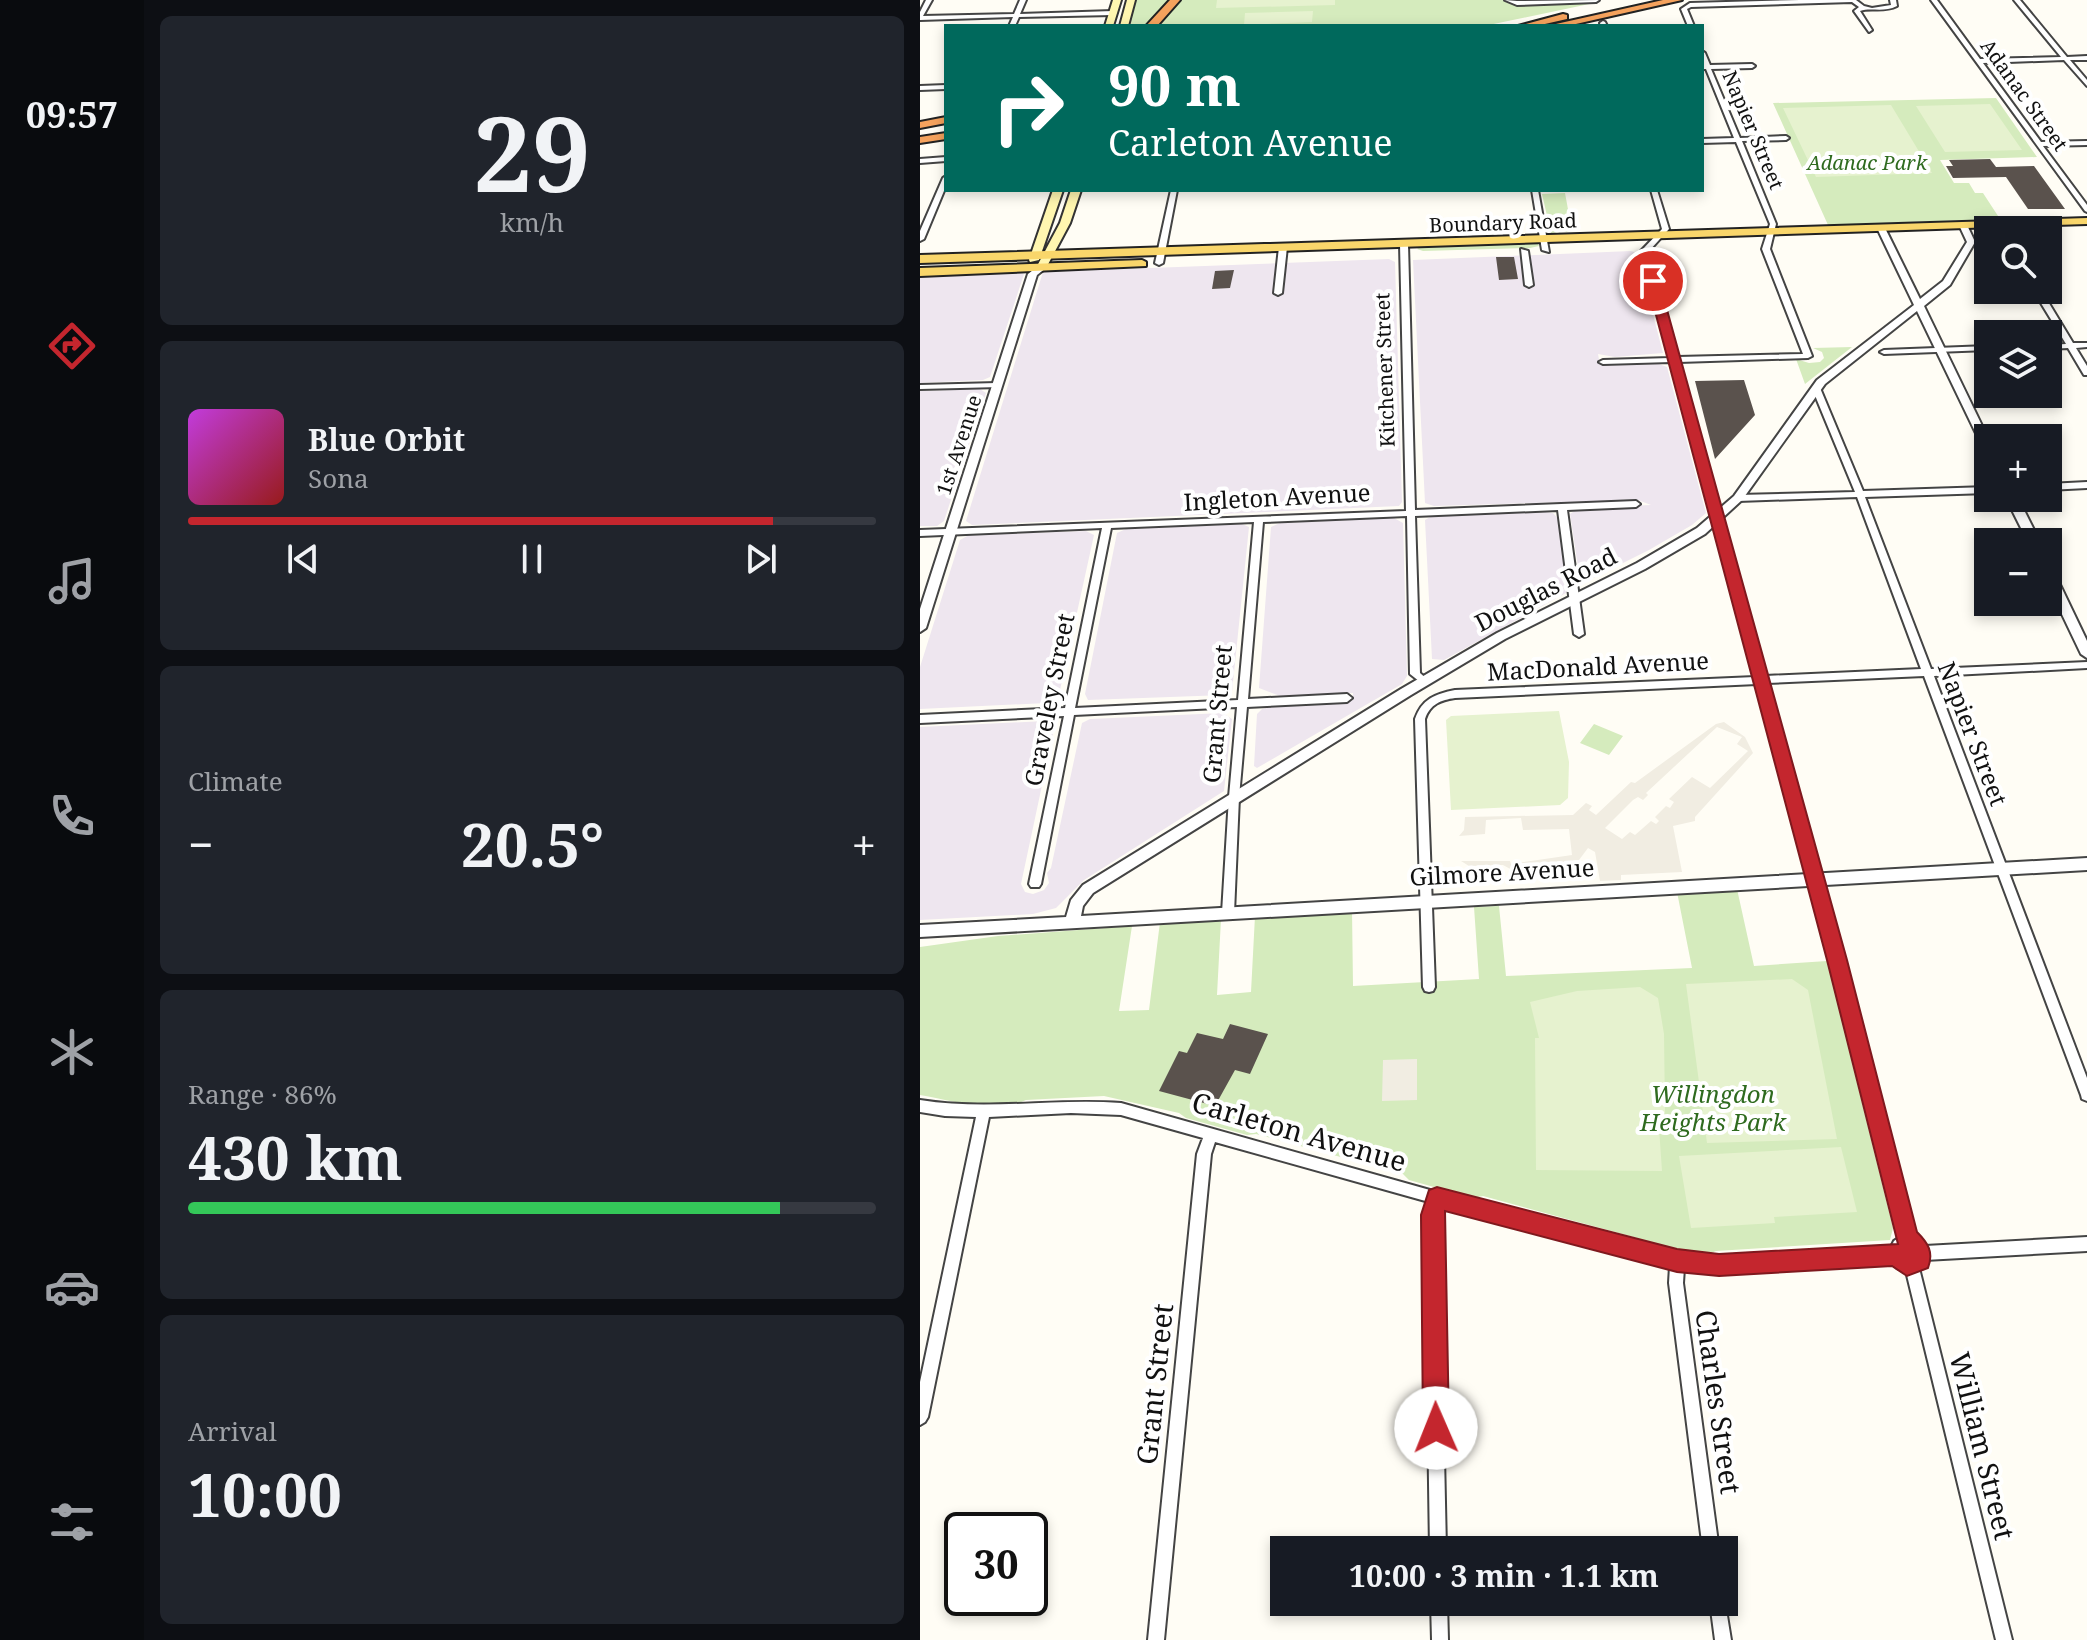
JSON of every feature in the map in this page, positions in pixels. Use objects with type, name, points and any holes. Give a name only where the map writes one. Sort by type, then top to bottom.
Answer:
[{"type":"highway","points":[[1153,24],[1175,0]]},
{"type":"highway","points":[[1532,24],[1645,0]]},
{"type":"highway","points":[[1562,24],[1677,0]]},
{"type":"highway","points":[[920,125],[944,120]]},
{"type":"highway","points":[[920,132],[944,128]]},
{"type":"highway","points":[[920,140],[944,136]]},
{"type":"highway","points":[[920,149],[944,146]]},
{"type":"main road","points":[[1110,24],[1117,0]]},
{"type":"main road","points":[[1125,24],[1131,0]]},
{"type":"main road","points":[[1035,269],[1042,254],[1058,192]]},
{"type":"main road","points":[[1042,254],[1065,223],[1075,192]]},
{"type":"main road","name":"Boundary Road","points":[[920,259],[1042,254],[1160,257],[1404,250],[1544,245],[1662,235],[1770,237],[1967,231],[2087,221]]},
{"type":"main road","name":"Boundary Road","points":[[1967,231],[1974,233]]},
{"type":"main road","points":[[2062,233],[2087,232]]},
{"type":"main road","name":"Boundary Road","points":[[1404,250],[1524,251],[1544,245],[1650,247],[1770,237]]},
{"type":"main road","name":"Boundary Road","points":[[920,272],[1035,269],[1160,257]]},
{"type":"street","points":[[929,0],[920,17],[1113,13]]},
{"type":"street","points":[[1013,24],[1023,0]]},
{"type":"street","points":[[1510,1],[1595,0]]},
{"type":"street","points":[[1690,24],[1684,9],[1690,5],[1853,0],[1863,7],[1890,8],[1895,4],[1893,0]]},
{"type":"street","name":"Adanac Street","points":[[1934,0],[2087,210]]},
{"type":"street","points":[[2017,0],[2087,84]]},
{"type":"street","points":[[1863,7],[1857,11],[1869,30]]},
{"type":"street","points":[[1978,61],[2087,58]]},
{"type":"street","points":[[1705,67],[1752,66]]},
{"type":"street","name":"Napier Street","points":[[1673,360],[1808,356],[1766,249],[1773,226],[1705,67]]},
{"type":"street","points":[[920,88],[944,87]]},
{"type":"street","points":[[1704,141],[1786,138]]},
{"type":"street","points":[[2040,144],[2087,143]]},
{"type":"street","points":[[920,161],[944,159]]},
{"type":"street","points":[[920,239],[944,183]]},
{"type":"street","points":[[1160,257],[1174,192]]},
{"type":"street","points":[[1535,192],[1544,245]]},
{"type":"street","points":[[1655,192],[1666,229],[1645,251],[1908,1242]]},
{"type":"street","name":"Douglas Road","points":[[1072,922],[1076,904],[1088,889],[1234,797],[1501,636],[1641,566],[1716,519],[1738,498],[1816,388],[1936,293],[1956,269],[1971,242],[1967,231]]},
{"type":"street","points":[[1884,234],[1976,424]]},
{"type":"street","name":"Kitchener Street","points":[[1404,250],[1415,674],[1424,681]]},
{"type":"street","points":[[1524,251],[1529,285]]},
{"type":"street","points":[[1278,293],[1282,253]]},
{"type":"street","name":"1st Avenue","points":[[920,628],[1035,269]]},
{"type":"street","points":[[1911,289],[1936,293]]},
{"type":"street","points":[[2046,304],[2087,373]]},
{"type":"street","points":[[1902,319],[1926,320]]},
{"type":"street","points":[[2062,346],[2087,345]]},
{"type":"street","points":[[1884,352],[1974,349]]},
{"type":"street","points":[[1603,362],[1673,360]]},
{"type":"street","points":[[920,387],[997,385]]},
{"type":"street","name":"Napier Street","points":[[1816,388],[1860,494],[2087,1095]]},
{"type":"street","points":[[2062,486],[2087,485]]},
{"type":"street","points":[[1738,498],[1974,490]]},
{"type":"street","name":"Ingleton Avenue","points":[[920,533],[1636,504]]},
{"type":"street","points":[[1562,507],[1579,634]]},
{"type":"street","name":"Grant Street","points":[[1228,913],[1234,797],[1259,520]]},
{"type":"street","name":"Graveley Street","points":[[1035,884],[1107,525]]},
{"type":"street","points":[[2062,601],[2087,654]]},
{"type":"street","name":"MacDonald Avenue","points":[[1425,901],[1420,719],[1428,703],[1446,695],[2087,665]]},
{"type":"street","points":[[920,719],[1347,698]]},
{"type":"street","name":"Gilmore Avenue","points":[[920,931],[2087,864]]},
{"type":"street","points":[[1425,901],[1429,987]]},
{"type":"street","name":"Carleton Avenue","points":[[920,1106],[962,1113],[1102,1107],[1677,1261],[1719,1265],[1896,1255]]},
{"type":"street","points":[[920,1417],[984,1112]]},
{"type":"street","name":"Grant Street","points":[[1156,1640],[1204,1154],[1211,1135]]},
{"type":"street","points":[[1437,1198],[1432,1215],[1438,1536]]},
{"type":"street","points":[[1916,1259],[1917,1247],[1908,1242],[1898,1245],[1896,1255],[1901,1261],[2087,1244]]},
{"type":"street","name":"William Street","points":[[1916,1259],[2004,1640]]},
{"type":"street","name":"Charles Street","points":[[1677,1261],[1676,1283],[1709,1536]]},
{"type":"street","points":[[1439,1616],[1440,1640]]},
{"type":"street","points":[[1720,1616],[1723,1640]]},
{"type":"shaded area","points":[[1637,253],[1663,353],[1615,357],[1598,354],[1600,365],[1659,364],[1667,367],[1706,513],[1692,525],[1649,550],[1591,579],[1583,576],[1578,567],[1570,514],[1579,508],[1651,505],[1638,500],[1434,506],[1425,503],[1413,260]]},
{"type":"shaded area","points":[[1389,259],[1395,262],[1402,502],[1399,506],[972,525],[966,521],[1043,272]]},
{"type":"shaded area","points":[[1018,271],[1024,274],[990,377],[920,383],[920,275]]},
{"type":"shaded area","points":[[980,389],[986,393],[944,521],[937,526],[920,526],[920,391]]},
{"type":"shaded area","points":[[1553,513],[1561,522],[1567,566],[1566,593],[1444,660],[1432,659],[1425,520],[1432,516]]},
{"type":"shaded area","points":[[1394,518],[1403,523],[1407,676],[1402,684],[1257,768],[1254,766],[1257,714],[1262,709],[1288,703],[1353,700],[1353,693],[1280,696],[1259,688],[1271,527],[1280,523]]},
{"type":"shaded area","points":[[1242,524],[1249,527],[1232,692],[1225,695],[1088,700],[1085,694],[1117,533],[1126,529]]},
{"type":"shaded area","points":[[1086,531],[1094,535],[1058,699],[1047,703],[920,709],[920,667],[960,540],[969,535]]},
{"type":"shaded area","points":[[1223,713],[1232,719],[1224,791],[1084,880],[1056,908],[1033,914],[920,920],[920,727],[1045,721],[1053,724],[1021,884],[1025,892],[1033,894],[1044,890],[1049,883],[1047,873],[1051,868],[1082,723],[1090,719]]},
{"type":"shaded area","points":[[1724,722],[1745,737],[1753,753],[1695,817],[1695,821],[1673,826],[1682,872],[1621,875],[1621,880],[1600,881],[1595,852],[1588,848],[1576,864],[1535,866],[1527,870],[1514,871],[1503,865],[1469,866],[1461,861],[1510,861],[1511,864],[1572,855],[1569,829],[1523,830],[1521,818],[1486,820],[1485,834],[1459,836],[1464,830],[1465,817],[1573,815],[1586,803],[1592,806],[1589,810],[1596,815],[1631,782],[1635,783],[1716,724]],"holes":[[[1717,727],[1742,737],[1737,744],[1748,751],[1710,788],[1692,777],[1669,799],[1674,802],[1670,808],[1666,806],[1655,817],[1659,821],[1656,824],[1651,821],[1635,835],[1630,832],[1622,839],[1605,828],[1633,800],[1638,797],[1643,800],[1648,795],[1646,793]]]},
{"type":"shaded area","points":[[1417,1059],[1417,1100],[1382,1101],[1383,1060]]},
{"type":"green space","points":[[1135,0],[1503,0],[1514,4],[1594,3],[1494,24],[1129,24]]},
{"type":"green space","points":[[1217,0],[1335,0],[1335,5],[1216,8]]},
{"type":"green space","points":[[1313,11],[1312,22],[1267,24],[1244,24],[1245,13]]},
{"type":"green space","name":"Adanac Park","points":[[1996,98],[2037,157],[1940,160],[1954,183],[1969,183],[1975,193],[1983,193],[1998,216],[1974,216],[1974,220],[1828,225],[1773,103]]},
{"type":"green space","points":[[1990,104],[2022,150],[1945,152],[1916,106]]},
{"type":"green space","points":[[1891,105],[1932,173],[1816,177],[1783,108]]},
{"type":"green space","points":[[1565,193],[1572,231],[1551,233],[1542,194]]},
{"type":"green space","points":[[1537,242],[1539,246],[1530,248],[1417,249],[1423,245]]},
{"type":"green space","points":[[1852,347],[1805,384],[1796,359],[1820,362],[1824,358],[1822,352],[1813,348]]},
{"type":"green space","points":[[1559,711],[1569,762],[1568,798],[1560,805],[1451,810],[1446,720],[1451,716]]},
{"type":"green space","points":[[1594,724],[1623,736],[1609,755],[1580,743]]},
{"type":"green space","name":"Willingdon Heights Park","points":[[1737,889],[1754,966],[1827,961],[1893,1228],[1890,1240],[1687,1254],[1664,1250],[1637,1238],[1483,1196],[1473,1198],[1409,1180],[1403,1174],[1256,1134],[1247,1135],[1186,1118],[1179,1113],[1104,1096],[1026,1100],[987,1106],[920,1095],[920,947],[998,936],[1132,926],[1119,1011],[1149,1010],[1160,922],[1221,919],[1217,995],[1251,992],[1255,916],[1352,910],[1353,986],[1479,979],[1474,907],[1499,906],[1506,976],[1692,968],[1677,892]]},
{"type":"green space","points":[[1792,979],[1808,990],[1837,1139],[1707,1143],[1686,984]]},
{"type":"green space","points":[[1640,987],[1658,998],[1664,1034],[1665,1113],[1658,1113],[1662,1171],[1536,1170],[1535,1038],[1539,1038],[1530,1002],[1577,991]]},
{"type":"green space","points":[[1841,1147],[1857,1212],[1774,1217],[1775,1223],[1691,1228],[1679,1156]]},
{"type":"building","points":[[1990,159],[1996,167],[2034,166],[2065,209],[2028,209],[2006,177],[1953,178],[1946,166],[1953,166],[1949,160]]},
{"type":"building","points":[[1496,257],[1514,257],[1518,279],[1499,280]]},
{"type":"building","points":[[1234,270],[1230,288],[1212,289],[1215,271]]},
{"type":"building","points":[[1744,380],[1755,415],[1715,459],[1695,381]]},
{"type":"building","points":[[1230,1024],[1268,1034],[1250,1074],[1235,1070],[1215,1106],[1159,1091],[1179,1051],[1187,1053],[1197,1033],[1223,1039]]},
{"type":"route","points":[[1436,1428],[1432,1215],[1437,1198],[1677,1261],[1719,1265],[1896,1255],[1907,1265],[1919,1260],[1919,1250],[1908,1242],[1837,960],[1653,281]]}]
